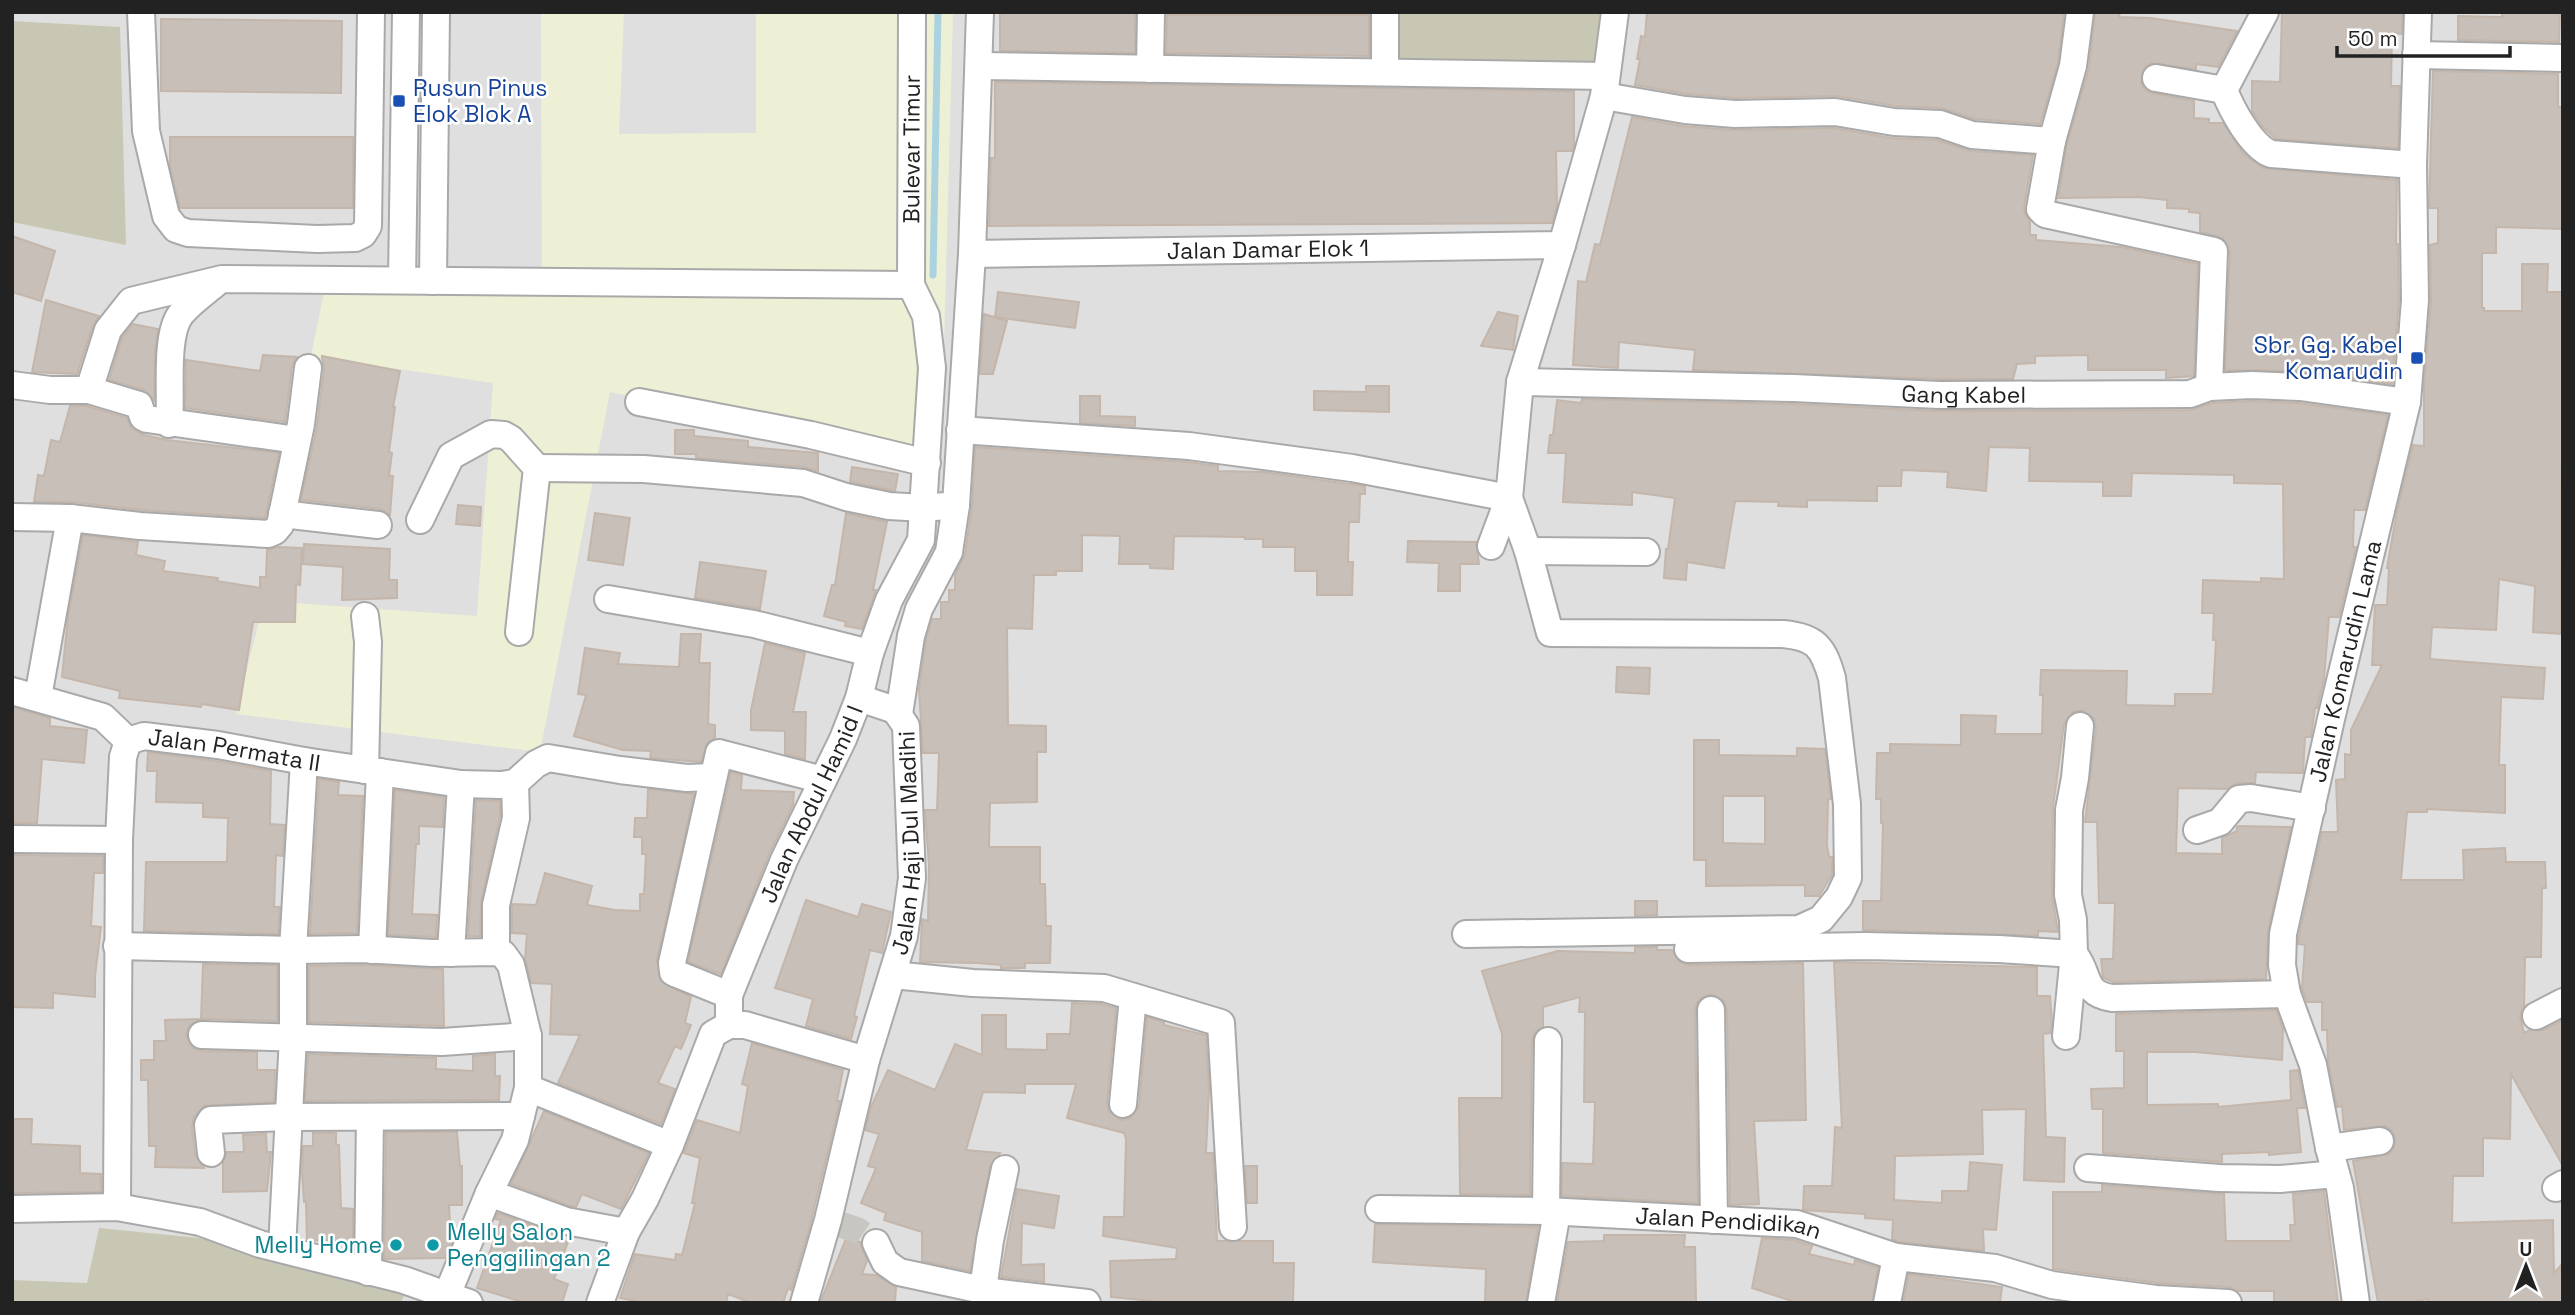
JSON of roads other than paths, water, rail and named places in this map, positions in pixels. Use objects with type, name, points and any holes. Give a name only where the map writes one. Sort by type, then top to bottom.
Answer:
[{"type":"street","points":[[141,12],[146,131],[166,216],[176,229],[188,233],[317,240],[355,238],[363,234],[368,226],[371,12]]},
{"type":"street","points":[[402,280],[406,12]]},
{"type":"street","points":[[433,281],[436,12]]},
{"type":"street","name":"Bulevar Timur","points":[[911,285],[912,12]]},
{"type":"street","points":[[897,712],[911,636],[919,609],[949,552],[956,505],[972,254],[980,12]]},
{"type":"street","points":[[1150,69],[1151,12]]},
{"type":"street","points":[[1385,12],[1385,72]]},
{"type":"street","points":[[1491,545],[1509,498],[1520,382],[1562,245],[1605,86],[1615,12]]},
{"type":"street","points":[[2080,12],[2073,66],[2052,141],[2040,209],[2045,214],[2214,251],[2209,387]]},
{"type":"street","points":[[2224,90],[2265,12]]},
{"type":"street","name":"Jalan Komarudin Lama","points":[[2356,1303],[2336,1174],[2313,1065],[2287,993],[2282,965],[2283,934],[2407,402],[2415,300],[2413,165],[2418,12]]},
{"type":"street","points":[[2416,55],[2563,58]]},
{"type":"street","points":[[979,66],[1385,72],[1605,86],[1685,110],[1735,114],[1835,113],[1895,122],[1940,124],[1972,135],[2052,141]]},
{"type":"street","points":[[2156,78],[2224,90]]},
{"type":"street","points":[[2224,90],[2238,119],[2262,150],[2271,154],[2413,165]]},
{"type":"street","name":"Jalan Damar Elok 1","points":[[972,254],[1562,245]]},
{"type":"street","points":[[169,424],[172,402],[168,371],[177,321],[191,303],[222,279]]},
{"type":"street","points":[[89,390],[108,330],[131,302],[222,279],[911,285]]},
{"type":"street","name":"Jalan Abdul Hamid I","points":[[729,1024],[729,995],[784,860],[861,699],[870,653],[890,600],[921,540],[932,368],[926,316],[911,285]]},
{"type":"street","points":[[12,517],[70,518],[140,526],[268,534],[275,531],[280,525],[308,368]]},
{"type":"street","name":"Gang Kabel","points":[[1520,382],[1794,388],[1938,395],[2190,394],[2209,387],[2252,385],[2300,387],[2407,402]]},
{"type":"street","points":[[12,385],[50,390],[89,390],[139,405],[142,417],[169,424],[297,440]]},
{"type":"street","points":[[639,402],[811,435],[927,463]]},
{"type":"street","points":[[960,430],[1066,440],[1131,441],[1202,448],[1352,468],[1509,498]]},
{"type":"street","points":[[421,520],[452,456],[491,434],[511,439],[537,468],[644,469],[803,483],[846,497],[889,506],[923,508],[956,505]]},
{"type":"street","points":[[519,632],[537,468]]},
{"type":"street","points":[[1466,934],[1799,929],[1821,919],[1839,897],[1848,878],[1847,804],[1832,678],[1827,659],[1814,643],[1804,636],[1783,634],[1550,633],[1528,551],[1509,498]]},
{"type":"street","points":[[282,514],[378,525]]},
{"type":"street","points":[[38,697],[70,518]]},
{"type":"street","points":[[1528,551],[1646,552]]},
{"type":"street","points":[[608,599],[754,624],[870,653]]},
{"type":"street","points":[[365,615],[372,771],[372,950]]},
{"type":"street","points":[[12,691],[103,717],[128,741]]},
{"type":"street","name":"Jalan Haji Dul Madihi","points":[[804,1303],[834,1222],[866,1060],[904,936],[912,878],[907,736],[904,722],[897,712],[861,699]]},
{"type":"street","points":[[2066,1036],[2074,954],[2073,920],[2068,895],[2069,810],[2080,726]]},
{"type":"street","name":"Jalan Permata II","points":[[117,1207],[119,841],[123,757],[128,741],[144,736],[218,745],[304,761],[461,784],[515,783]]},
{"type":"street","points":[[729,995],[673,972],[672,963],[719,753],[823,780]]},
{"type":"street","points":[[496,952],[496,905],[516,818],[515,783],[536,764],[548,758],[687,778],[713,777]]},
{"type":"street","points":[[282,1248],[293,1037],[293,950],[304,761]]},
{"type":"street","points":[[451,953],[461,784]]},
{"type":"street","points":[[2197,830],[2220,822],[2239,799],[2312,808]]},
{"type":"street","points":[[12,839],[119,841]]},
{"type":"street","points":[[12,1209],[117,1207],[200,1222],[260,1244],[404,1280],[458,1299],[489,1193],[515,1140],[528,1088],[528,1036],[511,965],[503,954],[117,946]]},
{"type":"street","points":[[1491,949],[1772,949],[1866,946],[1999,949],[2074,954],[2082,964],[2092,992],[2112,998],[2287,993]]},
{"type":"street","points":[[893,975],[973,983],[1104,988],[1222,1023],[1233,1227]]},
{"type":"street","points":[[1123,1104],[1133,997]]},
{"type":"street","points":[[2536,1016],[2563,1002]]},
{"type":"street","points":[[1711,1010],[1714,1220]]},
{"type":"street","points":[[600,1303],[626,1232],[670,1145],[713,1034],[729,1024],[745,1025],[866,1060]]},
{"type":"street","points":[[202,1035],[442,1042],[528,1036]]},
{"type":"street","points":[[1541,1303],[1551,1212],[1548,1041]]},
{"type":"street","points":[[528,1088],[670,1145]]},
{"type":"street","points":[[211,1153],[208,1125],[211,1120],[521,1116]]},
{"type":"street","points":[[368,1272],[370,1118]]},
{"type":"street","points":[[2329,1148],[2380,1141]]},
{"type":"street","points":[[2088,1168],[2219,1178],[2280,1179],[2336,1174]]},
{"type":"street","points":[[982,1290],[1006,1169]]},
{"type":"street","points":[[489,1193],[566,1221],[626,1232]]},
{"type":"street","name":"Jalan Pendidikan","points":[[1379,1209],[1551,1212],[1806,1225],[1896,1257],[1995,1268],[2052,1285],[2113,1298],[2228,1303]]},
{"type":"street","points":[[876,1243],[885,1262],[899,1272],[982,1290],[1075,1302]]},
{"type":"street","points":[[1887,1303],[1896,1257]]},
{"type":"waterway","points":[[933,275],[938,12]]},
{"type":"tunnel","points":[[839,1224],[857,1230],[876,1243]]},
{"type":"place","name":"Rusun Pinus Elok Blok A","points":[[399,101]]},
{"type":"place","name":"Sbr. Gg. Kabel Komarudin","points":[[2417,358]]},
{"type":"place","name":"Melly Home","points":[[396,1245]]},
{"type":"place","name":"Melly Salon Penggilingan 2","points":[[433,1245]]}]
